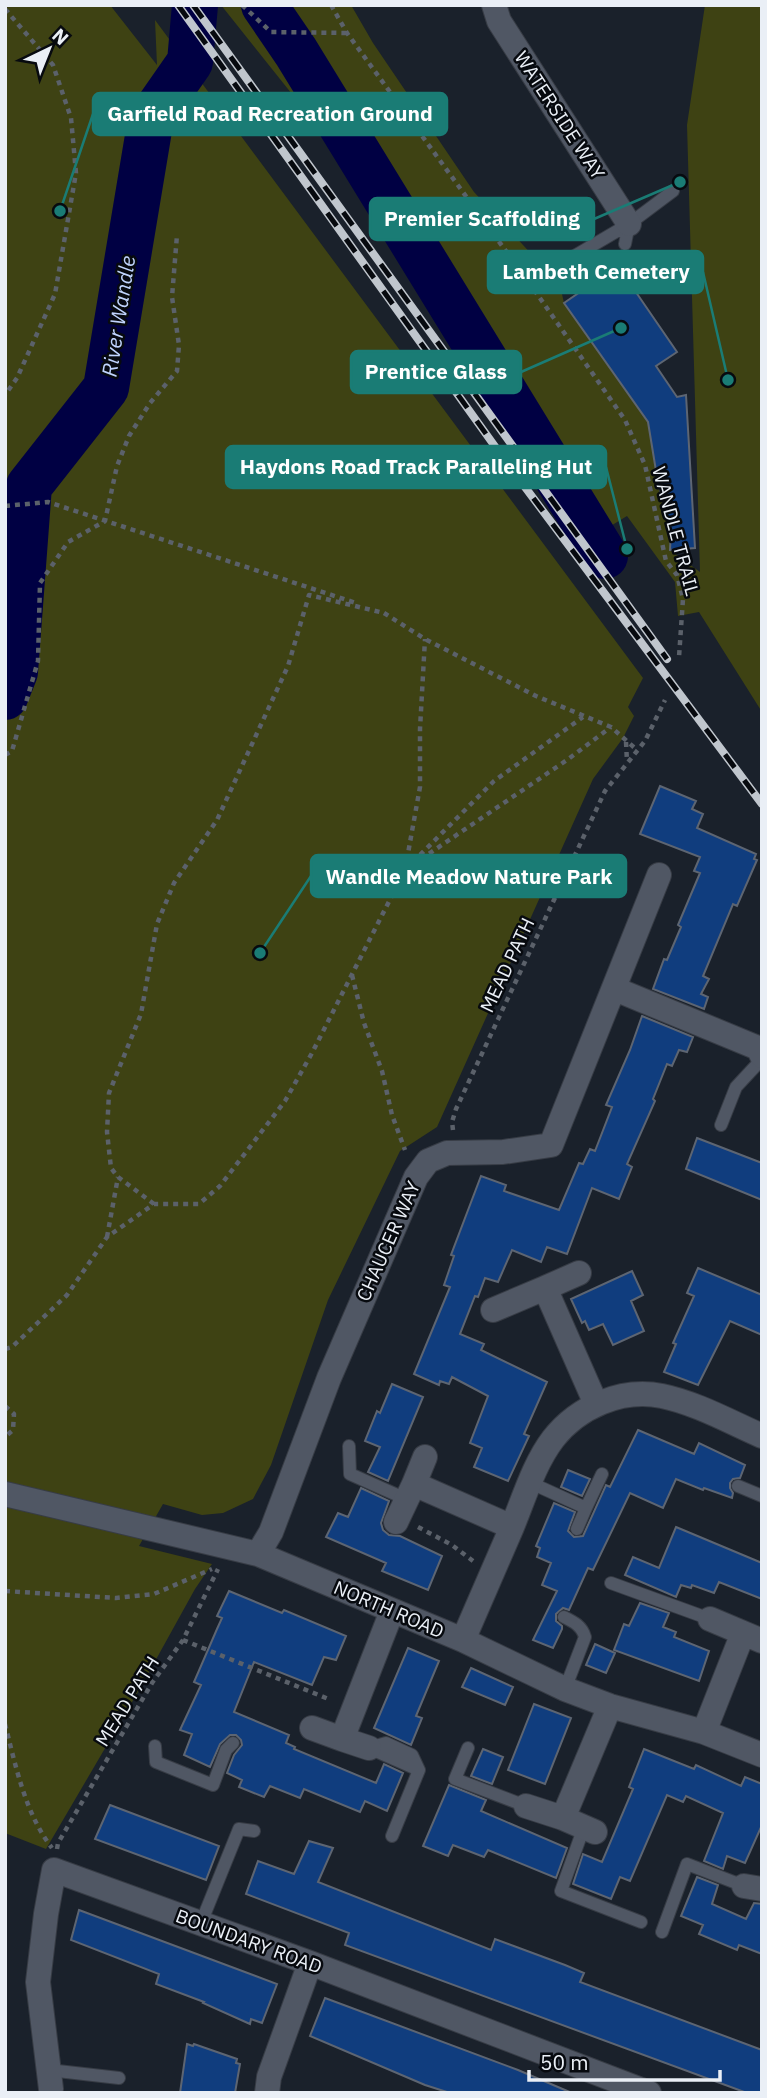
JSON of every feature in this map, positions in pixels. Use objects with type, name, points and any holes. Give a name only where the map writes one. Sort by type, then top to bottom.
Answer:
[{"type":"street","name":"WATERSIDE WAY","points":[[494,5],[499,21],[627,234]]},
{"type":"street","name":"CHAUCER WAY","points":[[258,1554],[271,1532],[329,1378],[415,1177],[428,1161],[439,1154],[503,1152],[551,1145],[659,875]]},
{"type":"street","points":[[615,989],[758,1048],[762,1058]]},
{"type":"street","points":[[494,1310],[579,1273]]},
{"type":"street","points":[[545,1288],[596,1404]]},
{"type":"street","points":[[463,1640],[531,1483],[553,1439],[571,1420],[596,1404],[628,1394],[662,1396],[762,1435]]},
{"type":"street","points":[[425,1457],[403,1506],[512,1527]]},
{"type":"street","name":"NORTH ROAD","points":[[5,1494],[258,1554],[463,1640],[565,1689],[610,1706],[704,1732],[762,1755]]},
{"type":"street","points":[[342,1739],[392,1611]]},
{"type":"street","points":[[704,1732],[752,1637],[710,1619]]},
{"type":"street","points":[[526,1806],[581,1826],[610,1706]]},
{"type":"street","points":[[312,1728],[369,1748]]},
{"type":"street","name":"BOUNDARY ROAD","points":[[50,2080],[38,1982],[54,1870],[310,1963],[649,2093]]},
{"type":"street","points":[[267,2093],[269,2077],[310,1963]]},
{"type":"lane","points":[[566,261],[627,234],[673,191]]},
{"type":"lane","points":[[721,1125],[736,1087],[762,1058]]},
{"type":"lane","points":[[349,1446],[350,1474],[403,1506]]},
{"type":"lane","points":[[577,1529],[602,1474]]},
{"type":"lane","points":[[531,1483],[586,1508]]},
{"type":"lane","points":[[738,1486],[762,1496]]},
{"type":"lane","points":[[611,1583],[710,1619]]},
{"type":"lane","points":[[564,1617],[577,1623],[585,1637],[565,1689]]},
{"type":"lane","points":[[155,1746],[156,1762],[213,1785],[226,1750],[233,1742]]},
{"type":"lane","points":[[369,1748],[386,1743],[412,1755],[419,1770],[392,1836]]},
{"type":"lane","points":[[468,1748],[455,1779],[526,1806]]},
{"type":"lane","points":[[581,1826],[561,1891],[641,1922]]},
{"type":"lane","points":[[201,1923],[239,1829],[254,1831]]},
{"type":"lane","points":[[662,1932],[687,1864],[753,1887]]},
{"type":"lane","points":[[50,2080],[119,2078]]},
{"type":"path","points":[[242,5],[271,32],[347,33]]},
{"type":"path","name":"WANDLE TRAIL","points":[[331,5],[347,33],[535,291],[625,420],[645,465],[666,561],[677,575],[683,599],[679,657]]},
{"type":"path","points":[[5,9],[53,65],[71,118],[76,173],[54,294],[17,378],[5,395]]},
{"type":"path","points":[[5,755],[12,751],[38,661],[40,583],[68,542],[105,520],[117,466],[129,436],[150,403],[177,371],[179,345],[172,297],[177,235]]},
{"type":"path","points":[[535,291],[566,261]]},
{"type":"path","points":[[6,507],[48,502],[384,613],[425,639],[536,696],[611,727],[637,750]]},
{"type":"path","points":[[384,613],[309,595],[288,666],[217,820],[174,883],[157,924],[141,1014],[109,1093],[107,1132],[111,1168],[118,1177],[154,1204],[199,1205],[220,1186],[285,1101],[405,870],[420,787],[425,639]]},
{"type":"path","name":"MEAD PATH","points":[[458,1138],[452,1122],[484,1047],[605,791],[650,732],[665,700]]},
{"type":"path","points":[[405,870],[494,781],[583,717]]},
{"type":"path","points":[[405,870],[611,727]]},
{"type":"path","points":[[626,741],[627,762]]},
{"type":"path","points":[[352,974],[364,1023],[382,1071],[391,1115],[408,1157]]},
{"type":"path","points":[[107,1237],[118,1177]]},
{"type":"path","points":[[5,1349],[12,1348],[67,1295],[107,1237],[154,1204]]},
{"type":"path","points":[[5,1406],[14,1414],[13,1430],[5,1437]]},
{"type":"path","points":[[403,1506],[480,1566]]},
{"type":"path","name":"MEAD PATH","points":[[5,1591],[116,1598],[154,1594],[220,1564],[183,1640],[152,1683],[90,1787],[58,1843],[57,1854],[38,1830],[19,1778],[5,1724]]},
{"type":"path","points":[[183,1640],[353,1708]]},
{"type":"green space","points":[[5,5],[110,5],[157,65],[155,20],[643,678],[628,707],[634,716],[623,738],[593,779],[437,1127],[400,1151],[328,1300],[271,1465],[253,1499],[223,1513],[202,1515],[163,1504],[139,1546],[212,1564],[195,1589],[46,1849],[5,1833]]},
{"type":"green space","points":[[221,5],[351,5],[373,43],[474,192],[560,285],[564,303],[648,422],[658,483],[671,531],[670,550],[700,572],[687,125],[705,5],[762,5],[762,712],[699,612],[678,616],[675,582],[627,516],[604,530],[347,163]]},
{"type":"building","points":[[618,266],[677,352],[656,366],[677,397],[686,395],[695,548],[670,550],[671,531],[658,483],[648,422],[564,303]]},
{"type":"building","points":[[660,786],[696,801],[692,809],[703,814],[697,828],[756,854],[754,859],[757,860],[737,906],[733,904],[703,976],[709,979],[701,994],[708,997],[704,1009],[653,989],[664,959],[667,960],[681,927],[678,925],[700,873],[694,871],[700,857],[640,834]]},
{"type":"building","points":[[642,1016],[693,1037],[687,1052],[679,1050],[672,1066],[667,1064],[653,1099],[655,1101],[627,1164],[632,1167],[619,1199],[592,1188],[567,1254],[547,1247],[541,1262],[512,1250],[498,1282],[485,1278],[460,1334],[484,1344],[481,1350],[547,1382],[524,1434],[529,1436],[508,1481],[474,1467],[482,1448],[470,1443],[488,1396],[452,1377],[449,1384],[440,1381],[439,1385],[414,1374],[450,1287],[444,1285],[454,1256],[451,1255],[481,1176],[506,1185],[504,1191],[559,1210],[579,1163],[583,1164],[590,1149],[595,1151],[612,1107],[606,1105]]},
{"type":"building","points":[[697,1138],[762,1163],[762,1200],[686,1169]]},
{"type":"building","points":[[698,1268],[762,1295],[762,1335],[730,1321],[698,1385],[664,1372],[676,1344],[673,1343],[694,1296],[687,1293]]},
{"type":"building","points":[[632,1271],[643,1295],[631,1301],[644,1331],[613,1345],[603,1324],[589,1330],[585,1321],[582,1323],[571,1299]]},
{"type":"building","points":[[392,1384],[423,1397],[388,1481],[368,1472],[380,1447],[365,1441]]},
{"type":"building","points":[[638,1430],[694,1454],[699,1443],[745,1465],[740,1478],[733,1479],[730,1483],[732,1498],[676,1479],[663,1508],[630,1493],[593,1570],[588,1568],[569,1610],[563,1608],[556,1614],[556,1621],[562,1629],[553,1648],[533,1640],[557,1591],[542,1585],[551,1563],[537,1557],[540,1548],[536,1546],[554,1503],[575,1512],[568,1531],[574,1537],[583,1536],[606,1485],[610,1487]]},
{"type":"building","points":[[568,1470],[590,1479],[582,1496],[561,1487]]},
{"type":"building","points":[[361,1488],[389,1501],[381,1523],[383,1530],[389,1535],[400,1536],[442,1556],[428,1590],[382,1571],[386,1563],[326,1537],[338,1513],[348,1517]]},
{"type":"building","points":[[676,1527],[762,1563],[762,1599],[719,1582],[714,1593],[692,1585],[691,1588],[681,1585],[676,1597],[625,1575],[633,1557],[659,1568]]},
{"type":"building","points":[[229,1591],[346,1636],[336,1660],[324,1657],[312,1685],[254,1662],[234,1712],[289,1735],[286,1743],[295,1747],[294,1749],[376,1783],[384,1764],[403,1773],[387,1811],[365,1801],[360,1812],[304,1789],[300,1798],[270,1786],[264,1797],[239,1787],[242,1780],[227,1773],[234,1755],[242,1745],[236,1735],[230,1735],[220,1744],[210,1767],[184,1755],[192,1734],[180,1730],[201,1685],[194,1682],[222,1618],[217,1616]]},
{"type":"building","points":[[640,1603],[669,1613],[663,1627],[676,1632],[674,1637],[709,1651],[699,1681],[614,1650],[624,1624],[629,1626]]},
{"type":"building","points":[[595,1644],[615,1653],[606,1673],[586,1665]]},
{"type":"building","points":[[408,1648],[439,1661],[416,1716],[422,1718],[411,1745],[374,1728]]},
{"type":"building","points":[[471,1668],[513,1687],[505,1705],[462,1687]]},
{"type":"building","points":[[534,1704],[571,1718],[545,1784],[508,1770]]},
{"type":"building","points":[[483,1749],[503,1757],[492,1784],[471,1776]]},
{"type":"building","points":[[644,1749],[694,1769],[696,1765],[741,1786],[745,1777],[762,1784],[762,1825],[745,1863],[727,1856],[723,1869],[704,1861],[723,1813],[686,1796],[683,1802],[667,1795],[630,1881],[620,1877],[611,1899],[573,1884],[583,1854],[602,1862],[633,1789],[629,1787]]},
{"type":"building","points":[[449,1785],[486,1800],[481,1811],[567,1848],[556,1878],[488,1850],[484,1857],[453,1845],[448,1856],[423,1846]]},
{"type":"building","points":[[110,1805],[219,1846],[206,1880],[95,1839]]},
{"type":"building","points":[[309,1841],[333,1848],[318,1882],[491,1950],[495,1939],[565,1965],[584,1973],[580,1982],[762,2050],[762,2093],[747,2093],[345,1945],[349,1933],[246,1894],[258,1861],[294,1874]]},
{"type":"building","points":[[697,1877],[718,1885],[712,1904],[746,1919],[754,1903],[762,1904],[762,1954],[739,1945],[737,1950],[699,1934],[703,1925],[681,1916]]},
{"type":"building","points":[[79,1910],[277,1984],[262,2023],[251,2019],[250,2024],[204,2002],[156,1984],[159,1974],[71,1940]]},
{"type":"building","points":[[325,1998],[572,2093],[450,2093],[425,2085],[310,2036]]},
{"type":"building","points":[[187,2044],[237,2059],[236,2063],[240,2064],[235,2093],[180,2093]]},
{"type":"waterway","name":"River Wandle","points":[[5,697],[15,672],[29,486],[106,388],[151,118],[190,62],[195,5]]},
{"type":"waterway","points":[[264,5],[296,52],[605,556]]},
{"type":"railway","points":[[178,5],[504,459],[762,804]]},
{"type":"railway","points":[[193,5],[667,659]]},
{"type":"place","name":"Premier Scaffolding","points":[[680,182]]},
{"type":"place","name":"Garfield Road Recreation Ground","points":[[60,211]]},
{"type":"place","name":"Prentice Glass","points":[[621,328]]},
{"type":"place","name":"Lambeth Cemetery","points":[[728,380]]},
{"type":"place","name":"Haydons Road Track Paralleling Hut","points":[[627,549]]},
{"type":"place","name":"Wandle Meadow Nature Park","points":[[260,953]]}]
